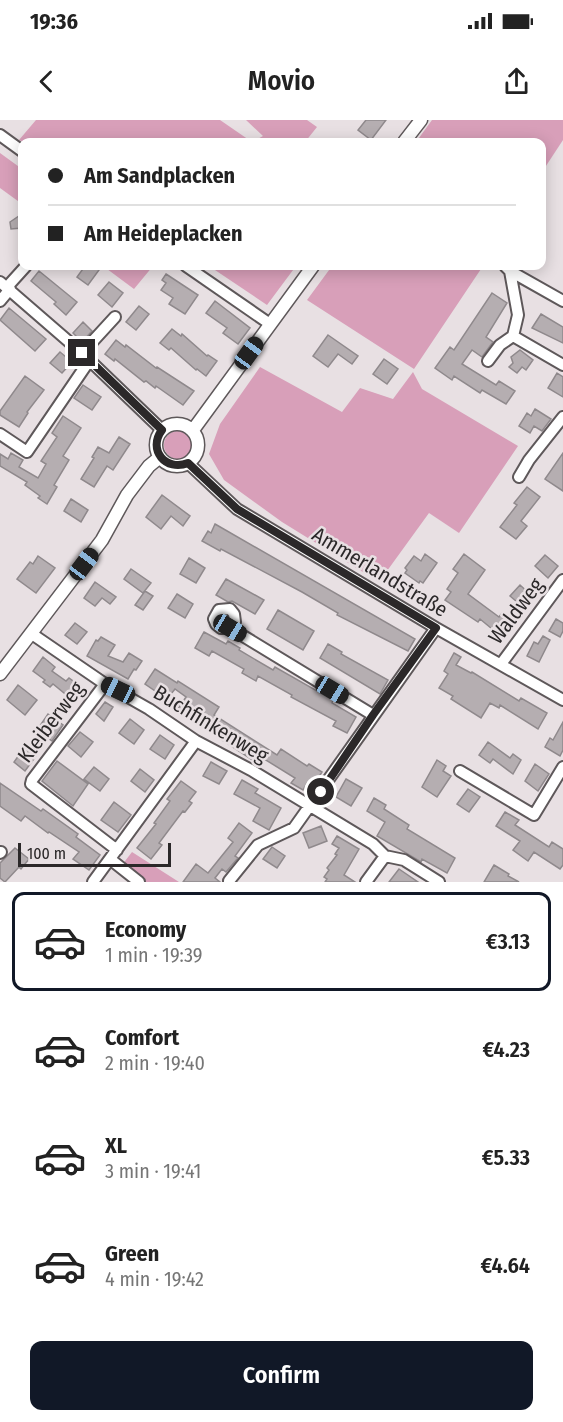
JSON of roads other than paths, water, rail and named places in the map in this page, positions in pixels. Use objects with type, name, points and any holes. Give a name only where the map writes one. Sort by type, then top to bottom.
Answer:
[{"type":"street","points":[[407,138],[421,120]]},
{"type":"street","points":[[0,135],[18,148]]},
{"type":"street","points":[[0,301],[6,286],[22,270]]},
{"type":"street","points":[[192,270],[270,324]]},
{"type":"street","points":[[193,430],[310,270]]},
{"type":"street","points":[[488,361],[500,345],[513,336],[518,315],[507,270]]},
{"type":"street","points":[[510,270],[563,301]]},
{"type":"street","points":[[6,286],[162,430]]},
{"type":"street","points":[[550,293],[563,288]]},
{"type":"street","points":[[0,434],[27,452],[85,357],[115,317]]},
{"type":"street","points":[[513,336],[563,365]]},
{"type":"street","points":[[519,477],[529,460],[563,417]]},
{"type":"street","points":[[178,423],[189,426],[193,430],[199,442],[199,448],[197,454],[188,463],[170,465],[160,457],[156,446],[158,435],[166,426],[178,423]]},
{"type":"street","points":[[0,674],[102,540],[127,495],[149,466],[160,457]]},
{"type":"street","name":"Ammerlandstraße","points":[[188,463],[237,509],[436,628],[563,700]]},
{"type":"street","name":"Waldweg","points":[[501,664],[563,580]]},
{"type":"street","points":[[230,628],[373,715]]},
{"type":"street","points":[[230,881],[258,845],[294,828],[436,628]]},
{"type":"street","name":"Buchfinkenweg","points":[[32,634],[105,684],[149,709],[196,741],[251,770],[373,844],[385,856],[404,860],[439,882]]},
{"type":"street","name":"Kleiberweg","points":[[105,684],[31,784],[114,855]]},
{"type":"street","points":[[93,882],[196,741]]},
{"type":"street","points":[[460,771],[534,815],[563,767]]},
{"type":"street","points":[[114,855],[139,882]]},
{"type":"street","points":[[366,882],[385,856]]}]
